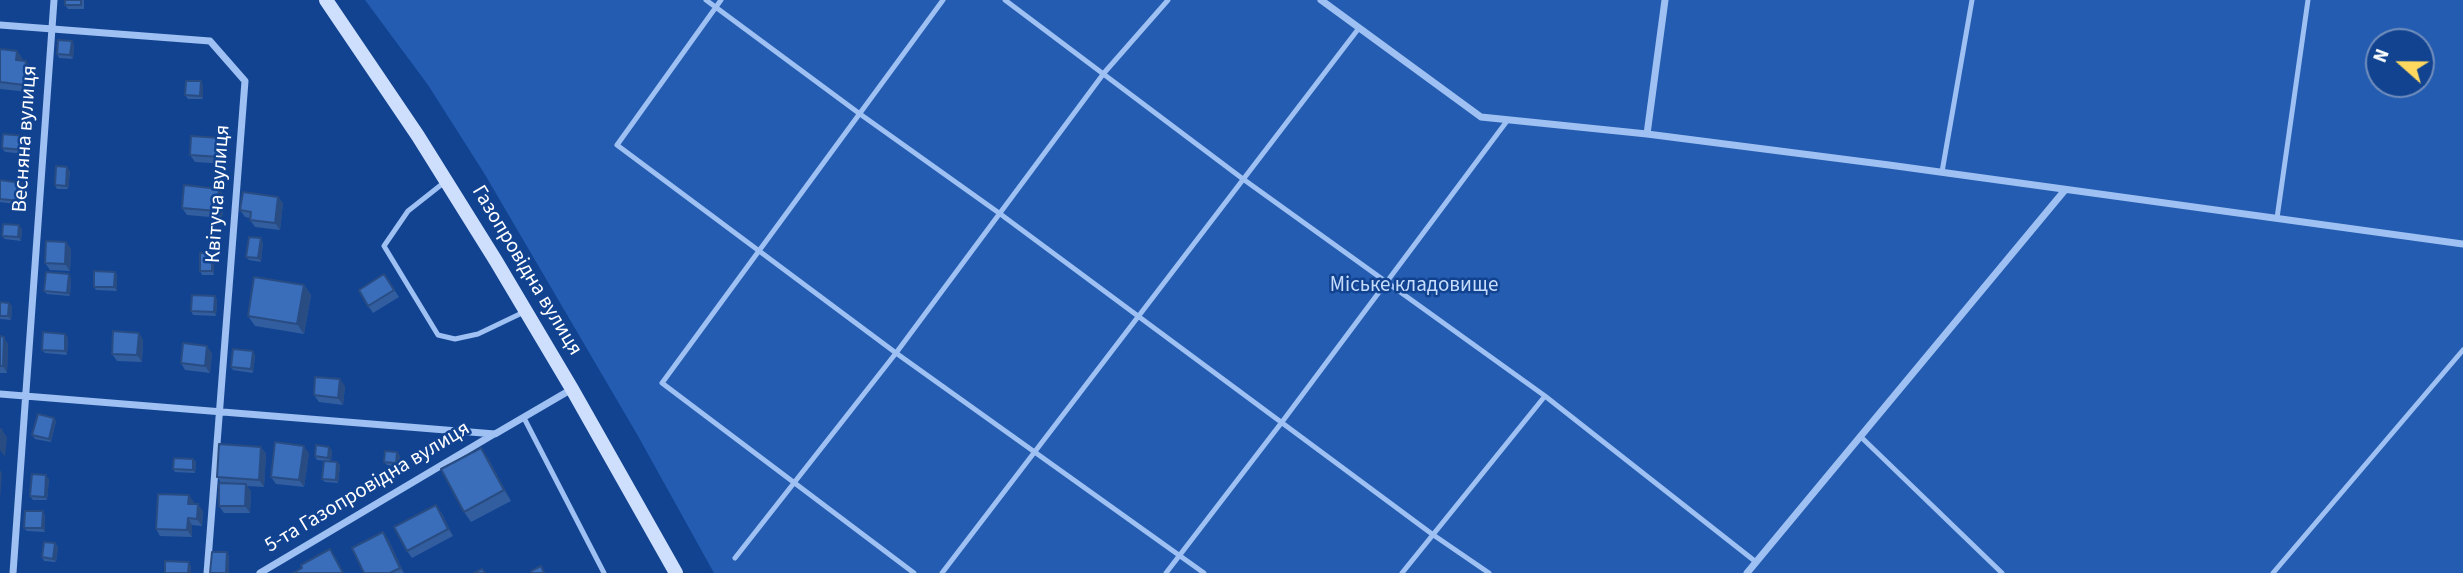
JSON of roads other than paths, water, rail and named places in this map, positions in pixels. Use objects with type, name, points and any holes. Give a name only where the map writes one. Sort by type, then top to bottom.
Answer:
[{"type":"main road","name":"Газопровідна вулиця","points":[[326,0],[446,181],[526,311],[676,573]]},
{"type":"street","name":"Весняна вулиця","points":[[13,573],[54,0]]},
{"type":"street","points":[[1321,0],[1481,117],[1647,134],[1942,172],[2463,244]]},
{"type":"street","points":[[1647,134],[1665,0]]},
{"type":"street","name":"Квітуча вулиця","points":[[0,25],[210,41],[245,81],[207,573]]},
{"type":"street","points":[[1748,572],[2065,190]]},
{"type":"street","name":"5-та Газопровідна вулиця","points":[[260,573],[572,389]]},
{"type":"street","points":[[0,394],[495,434]]},
{"type":"lane","points":[[706,0],[1432,534],[1489,573]]},
{"type":"lane","points":[[721,0],[617,145],[896,353],[1203,573]]},
{"type":"lane","points":[[914,573],[662,383],[943,0]]},
{"type":"lane","points":[[1005,0],[1243,179],[1545,396],[1756,562]]},
{"type":"lane","points":[[735,558],[896,353],[1104,73],[1168,0]]},
{"type":"lane","points":[[1942,172],[1972,0]]},
{"type":"lane","points":[[2277,218],[2308,0]]},
{"type":"lane","points":[[942,573],[1359,29]]},
{"type":"lane","points":[[1166,573],[1507,121]]},
{"type":"lane","points":[[446,181],[408,211],[384,246],[438,335],[455,339],[478,334],[526,311]]},
{"type":"lane","points":[[2273,573],[2463,351]]},
{"type":"lane","points":[[1402,573],[1545,396]]},
{"type":"lane","points":[[524,418],[604,573]]},
{"type":"lane","points":[[1860,436],[2002,573]]},
{"type":"park label","name":"Міське кладовище","points":[[1414,286]]}]
